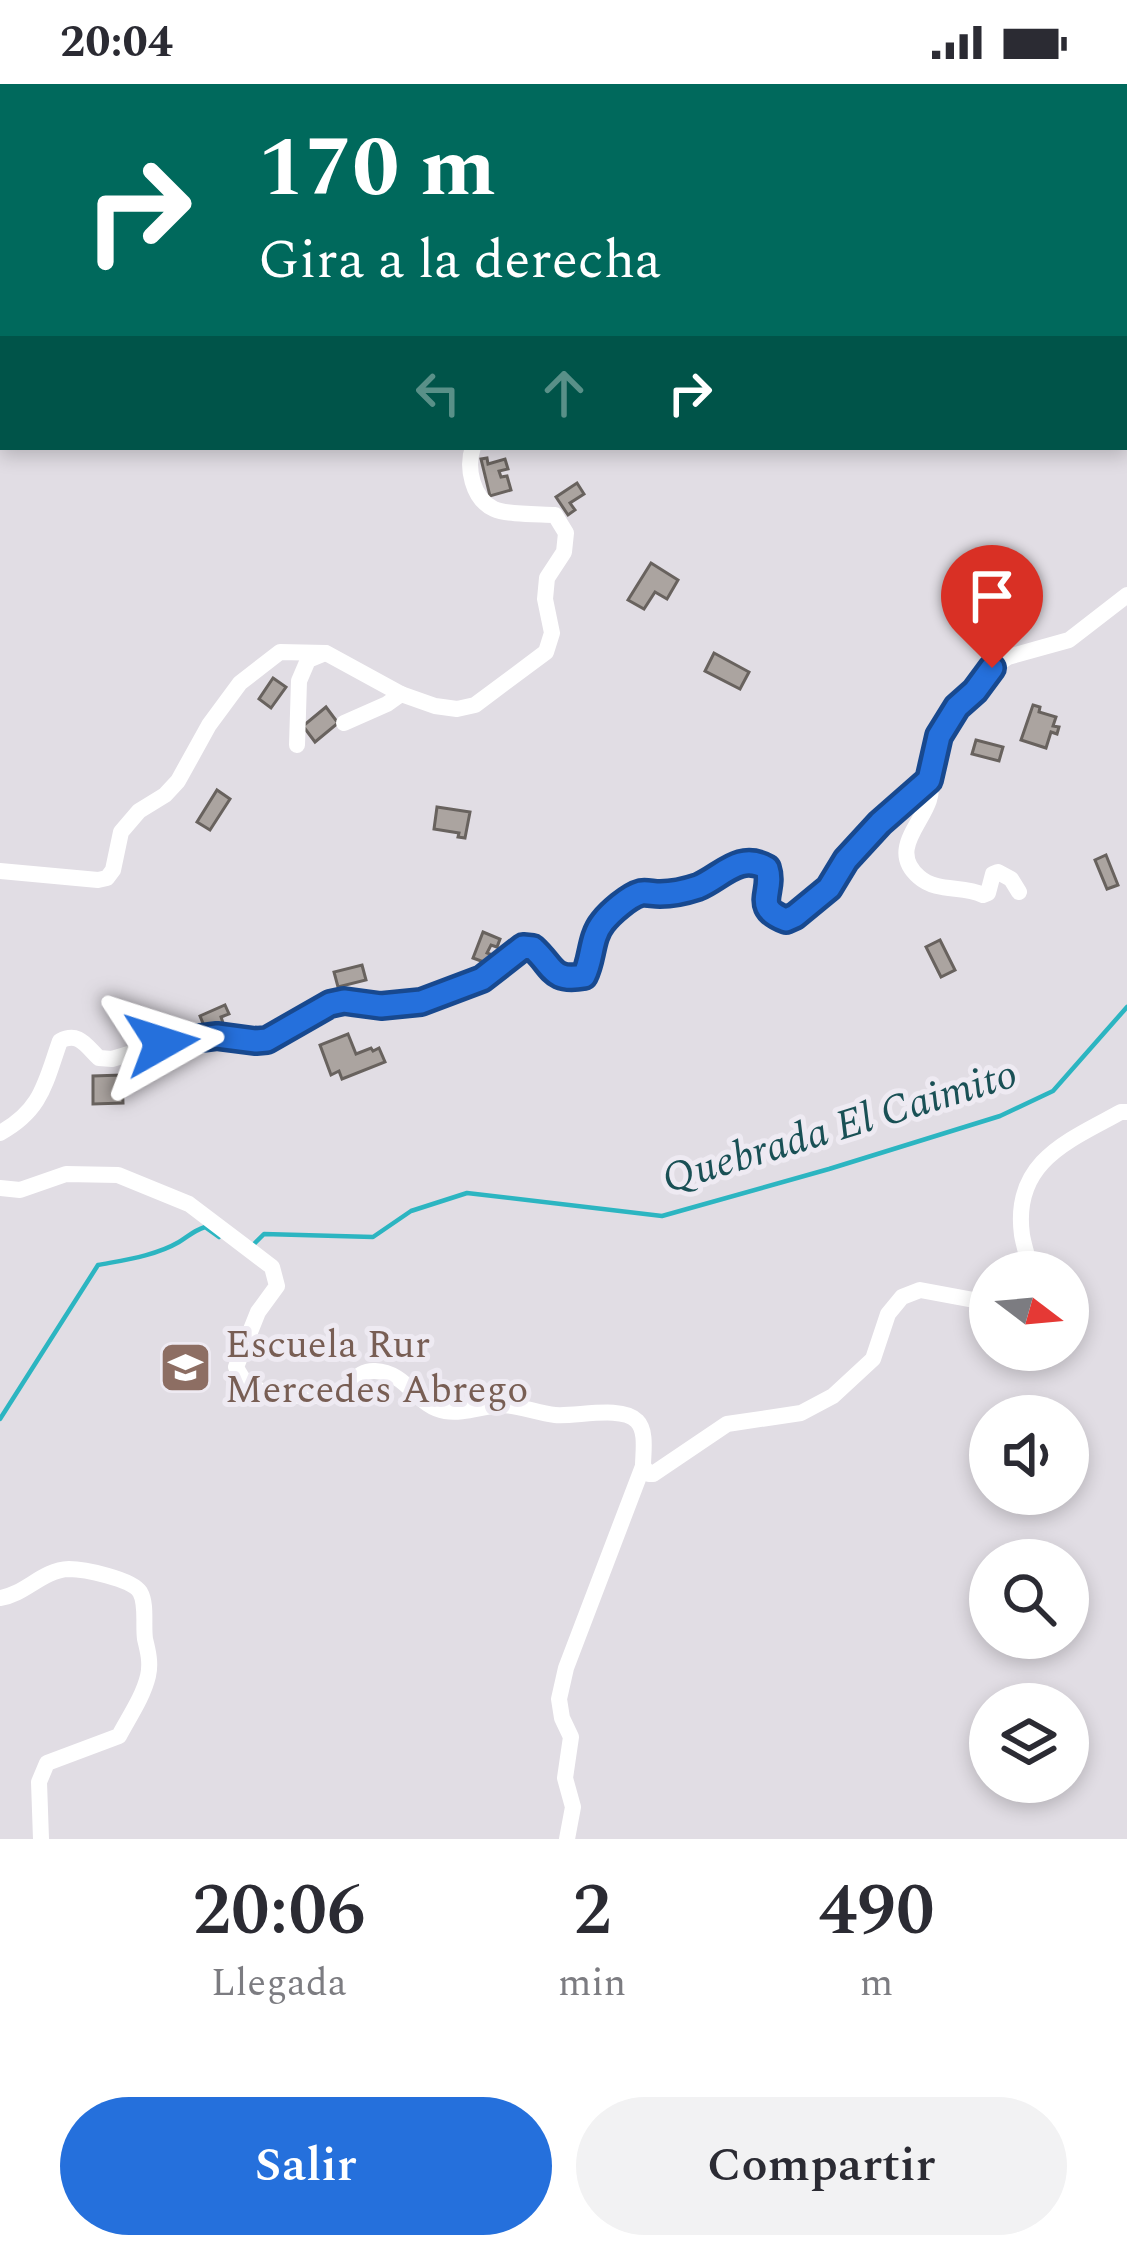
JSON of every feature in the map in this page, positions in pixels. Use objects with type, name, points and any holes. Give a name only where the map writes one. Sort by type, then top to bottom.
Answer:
[{"type":"street","points":[[0,871],[107,878],[122,832],[139,811],[178,782],[209,725],[240,683],[280,652],[326,653],[401,694],[457,709],[475,705],[546,652],[552,633],[545,598],[548,578],[564,552],[566,533],[555,515],[495,510],[486,503],[471,477],[472,450]]},
{"type":"street","points":[[0,1133],[18,1123],[38,1101],[65,1038],[74,1036],[99,1058],[112,1059],[162,1043],[217,1036],[267,1040],[330,1004],[421,1002],[482,979],[523,947],[533,948],[553,973],[566,979],[584,976],[602,923],[639,893],[665,894],[699,886],[749,862],[767,868],[769,910],[786,920],[795,916],[829,888],[846,860],[880,823],[929,780],[939,736],[957,707],[992,668],[1008,657],[1069,640],[1127,595]]},
{"type":"street","points":[[297,745],[299,681],[308,660],[326,653]]},
{"type":"street","points":[[344,723],[401,694]]},
{"type":"street","points":[[929,780],[931,801],[909,835],[907,847],[908,860],[920,878],[983,896],[998,872],[1011,879],[1019,892]]},
{"type":"street","points":[[1026,1251],[1024,1197],[1036,1167],[1055,1148],[1127,1112]]},
{"type":"street","points":[[0,1188],[20,1190],[66,1174],[118,1175],[189,1204],[272,1268],[277,1286],[258,1312],[236,1367],[249,1386],[274,1394],[333,1394],[361,1372],[376,1371],[398,1376],[432,1407],[451,1412],[503,1405],[557,1415],[623,1413],[636,1420],[642,1430],[643,1466],[559,1699],[571,1737],[565,1778],[573,1807],[568,1839]]},
{"type":"street","points":[[643,1466],[653,1474],[727,1424],[801,1413],[832,1396],[873,1359],[887,1315],[902,1297],[920,1291],[969,1299]]},
{"type":"street","points":[[0,1598],[15,1596],[44,1575],[70,1569],[128,1581],[143,1596],[150,1663],[146,1684],[119,1736],[46,1763],[39,1782],[41,1839]]},
{"type":"building","points":[[487,458],[488,464],[505,459],[508,469],[499,471],[501,477],[507,476],[511,490],[490,496],[481,459]]},
{"type":"building","points":[[577,483],[584,494],[570,503],[575,510],[568,515],[556,497]]},
{"type":"building","points":[[651,563],[678,580],[667,599],[655,592],[644,609],[628,600]]},
{"type":"building","points":[[714,653],[749,672],[740,689],[705,671]]},
{"type":"building","points":[[273,678],[286,687],[271,708],[259,699]]},
{"type":"building","points":[[1033,705],[1056,717],[1057,734],[1051,732],[1046,748],[1021,740]]},
{"type":"building","points":[[326,707],[338,723],[315,742],[303,726]]},
{"type":"building","points":[[976,740],[1003,747],[999,761],[972,754]]},
{"type":"building","points":[[217,790],[230,799],[210,830],[197,822]]},
{"type":"building","points":[[437,807],[470,812],[465,838],[434,829]]},
{"type":"building","points":[[1106,855],[1118,885],[1107,889],[1095,860]]},
{"type":"building","points":[[483,932],[500,939],[487,953],[495,956],[492,965],[473,958]]},
{"type":"building","points":[[940,940],[955,970],[941,977],[926,947]]},
{"type":"building","points":[[362,965],[366,980],[338,987],[334,972]]},
{"type":"building","points":[[225,1005],[229,1014],[221,1017],[224,1026],[207,1033],[200,1016]]},
{"type":"building","points":[[348,1034],[356,1054],[379,1048],[385,1062],[342,1079],[339,1071],[331,1075],[320,1045]]},
{"type":"building","points":[[122,1075],[123,1103],[93,1104],[93,1076]]},
{"type":"waterway","name":"Quebrada El Caimito","points":[[254,1244],[264,1234],[373,1237],[411,1211],[467,1193],[662,1216],[1000,1116],[1053,1091],[1127,1007]]},
{"type":"waterway","name":"Quebrada El Caimito","points":[[0,1419],[98,1265],[160,1251],[205,1227],[219,1237]]},
{"type":"place","name":"Escuela Rur Mercedes Abrego","points":[[186,1367]]},
{"type":"route","points":[[162,1043],[217,1036],[267,1040],[330,1004],[344,1001],[413,1005],[482,979],[523,947],[533,948],[553,973],[566,979],[584,976],[602,923],[639,893],[665,894],[699,886],[737,864],[759,863],[767,868],[769,910],[786,920],[795,916],[829,888],[846,860],[880,823],[929,780],[939,736],[957,707],[992,668]]}]
